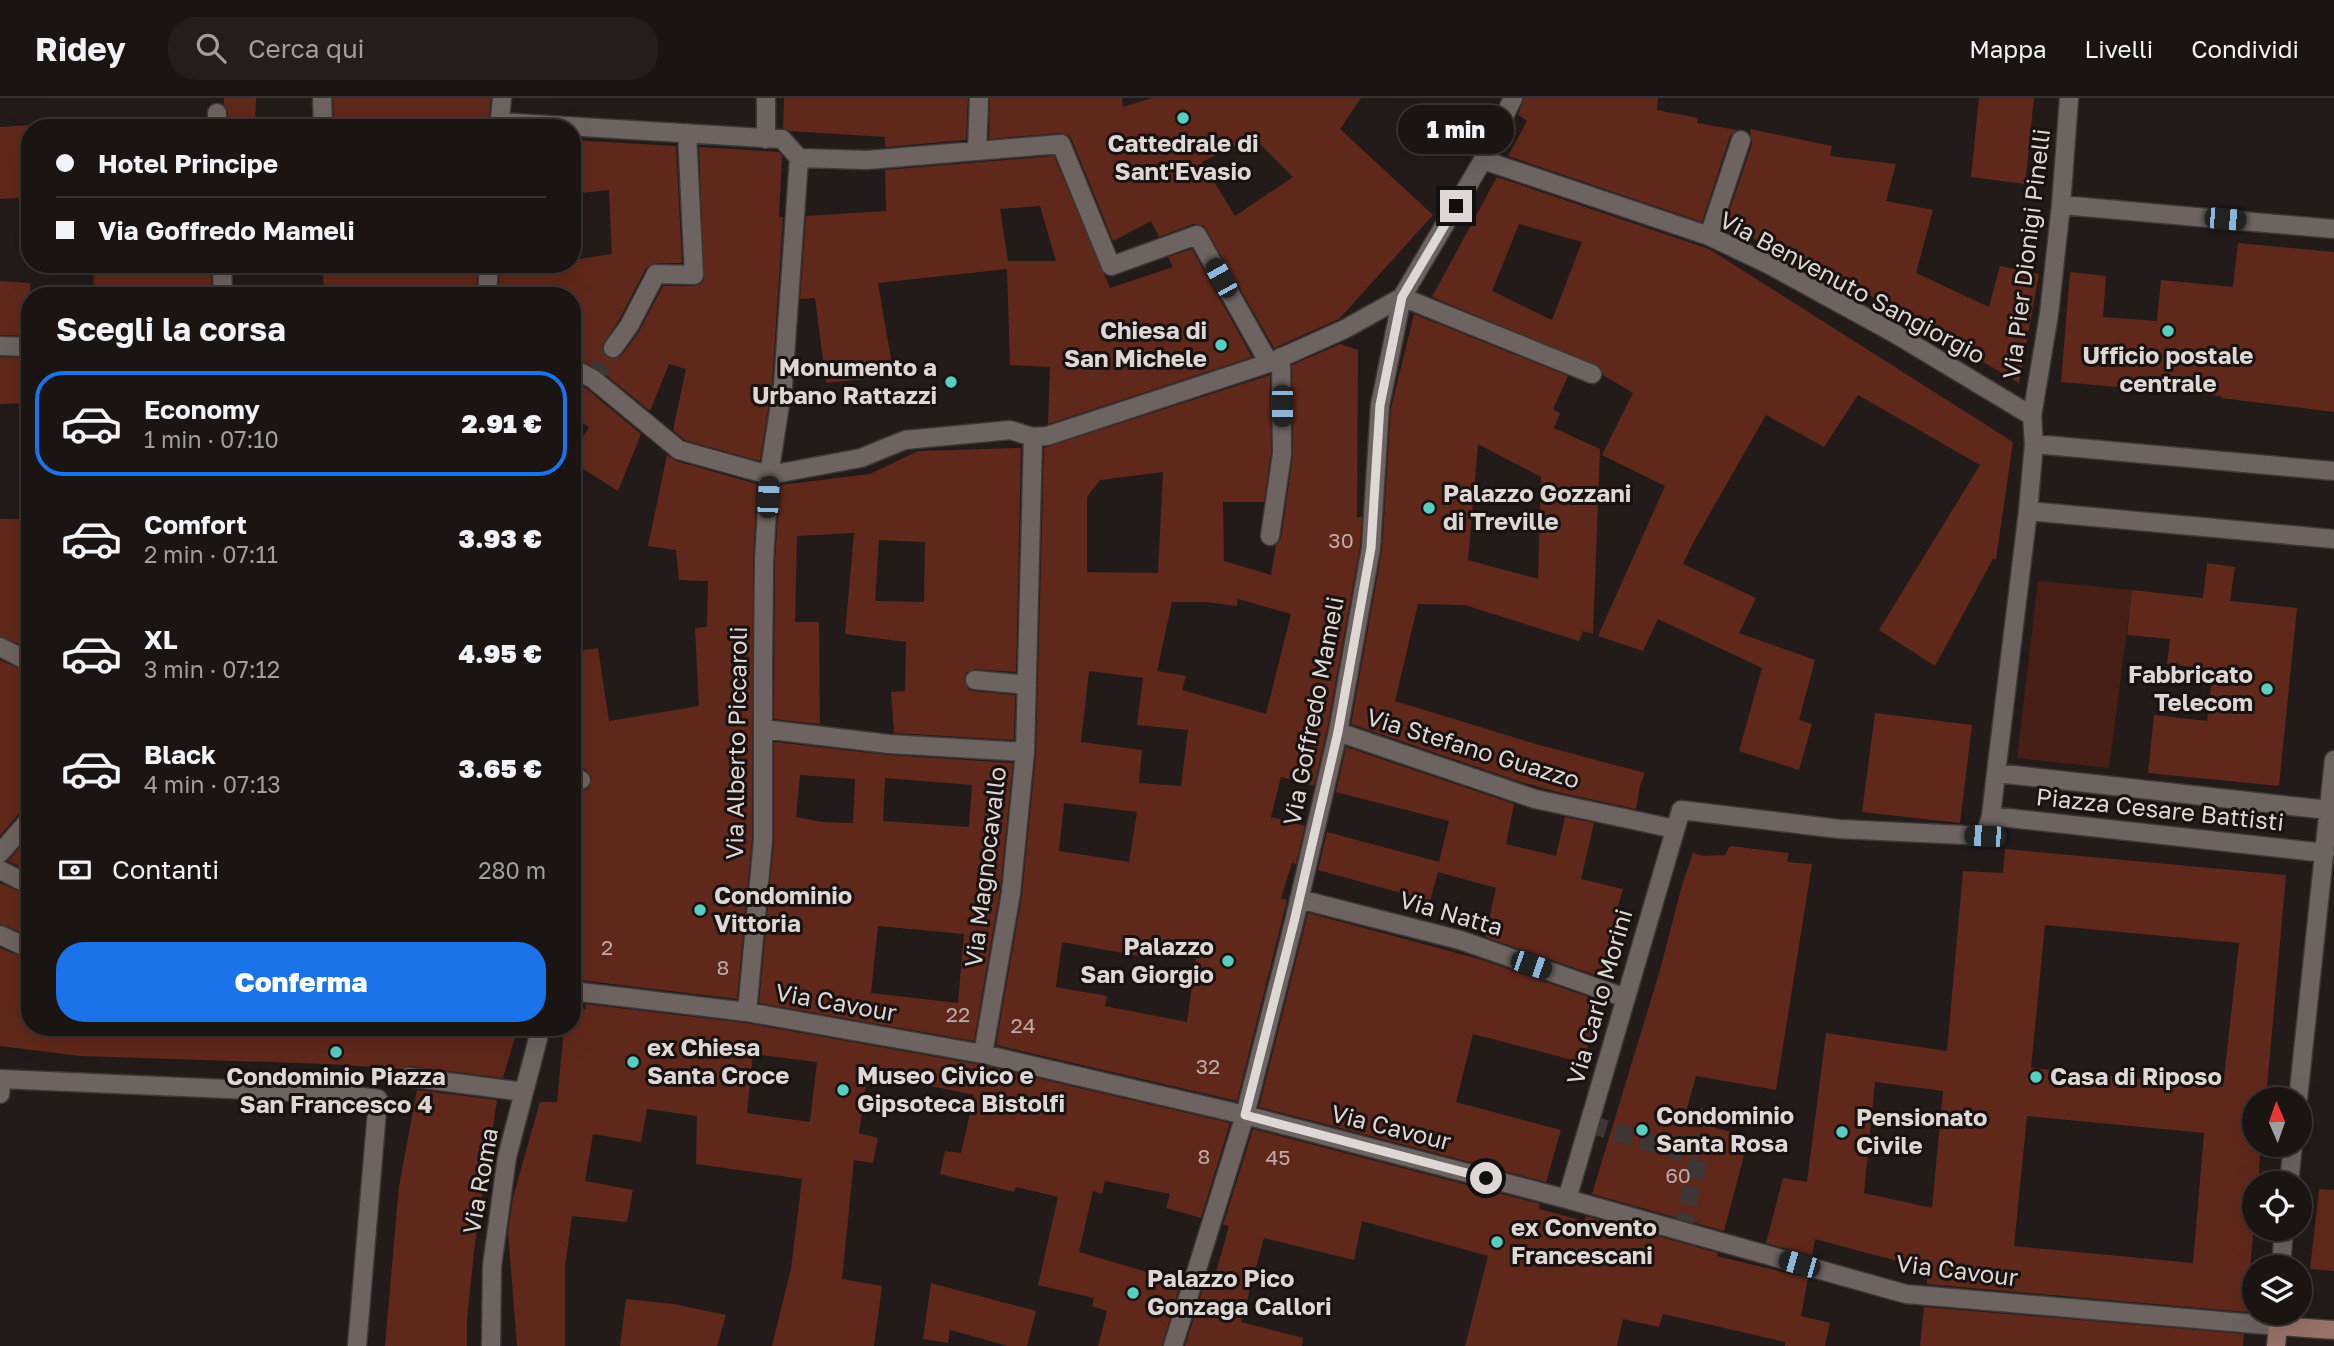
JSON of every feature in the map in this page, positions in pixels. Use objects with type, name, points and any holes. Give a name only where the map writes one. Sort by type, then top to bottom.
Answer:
[{"type":"street","points":[[321,98],[322,119]]},
{"type":"street","points":[[500,119],[502,98]]},
{"type":"street","points":[[766,98],[766,139]]},
{"type":"street","points":[[977,151],[979,98]]},
{"type":"street","name":"Via Goffredo Mameli","points":[[1173,1346],[1245,1115],[1338,732],[1371,548],[1380,405],[1402,297],[1483,160],[1513,98]]},
{"type":"street","name":"Via Pier Dionigi Pinelli","points":[[2032,416],[2049,314],[2069,98]]},
{"type":"street","points":[[581,128],[782,139],[799,158],[867,160],[1061,144],[1111,266],[1196,235],[1275,360],[1282,454],[1270,536]]},
{"type":"street","points":[[613,348],[629,326],[656,274],[694,275],[687,133]]},
{"type":"street","points":[[1709,236],[1741,141]]},
{"type":"street","name":"Via Alberto Piccaroli","points":[[747,1012],[764,840],[764,574],[769,475],[783,385],[799,158]]},
{"type":"street","name":"Via Benvenuto Sangiorgio","points":[[1483,160],[1709,236],[1768,264],[1894,334],[2032,416]]},
{"type":"street","points":[[2061,205],[2334,229]]},
{"type":"street","points":[[581,373],[593,379],[679,450],[769,475],[861,458],[905,440],[1010,430],[1033,438],[1047,436],[1275,360],[1345,329],[1402,297],[1592,374]]},
{"type":"street","points":[[0,346],[21,346]]},
{"type":"street","points":[[1991,816],[2028,511],[2034,444],[2032,416]]},
{"type":"street","name":"Via Magnocavallo","points":[[983,1054],[1011,893],[1025,752],[1033,438]]},
{"type":"street","points":[[2034,444],[2334,471]]},
{"type":"street","points":[[2028,511],[2334,539]]},
{"type":"street","points":[[0,648],[21,658]]},
{"type":"street","points":[[975,680],[1027,685]]},
{"type":"street","points":[[763,729],[888,744],[1025,752]]},
{"type":"street","name":"Via Stefano Guazzo","points":[[1338,732],[1535,799],[1675,830]]},
{"type":"street","points":[[2299,1087],[2327,865],[2328,810],[2334,760]]},
{"type":"street","name":"Piazza Cesare Battisti","points":[[1996,773],[2328,810]]},
{"type":"street","name":"Via Carlo Morini","points":[[1567,1199],[1681,810],[1839,829],[1985,836],[1991,816]]},
{"type":"street","name":"Piazza Cesare Battisti","points":[[1991,816],[2327,865]]},
{"type":"street","points":[[0,853],[21,829]]},
{"type":"street","points":[[0,870],[21,880]]},
{"type":"street","name":"Via Natta","points":[[1299,899],[1460,940],[1626,998]]},
{"type":"street","points":[[0,935],[21,945]]},
{"type":"street","name":"Via Cavour","points":[[581,991],[747,1012],[983,1054],[1245,1115],[1567,1199],[1906,1294],[2242,1317]]},
{"type":"street","name":"Via Roma","points":[[491,1346],[492,1266],[507,1157],[539,1036]]},
{"type":"street","points":[[409,1077],[524,1092]]},
{"type":"street","points":[[0,1083],[340,1094],[377,1099],[358,1346]]},
{"type":"street","points":[[2276,1346],[2278,1325]]},
{"type":"street","points":[[2309,1325],[2334,1330]]},
{"type":"shaded area","points":[[2038,581],[2132,590],[2109,768],[2017,758]]},
{"type":"building","points":[[224,98],[256,98],[255,119],[228,119]]},
{"type":"building","points":[[333,98],[491,98],[489,119],[334,119]]},
{"type":"building","points":[[784,98],[968,98],[966,140],[885,147],[885,137],[790,131],[783,128]]},
{"type":"building","points":[[990,98],[1122,98],[1123,107],[1152,98],[1361,98],[1340,129],[1433,215],[1339,319],[1274,348],[1204,226],[1193,224],[1159,237],[1151,221],[1113,241],[1068,135],[1060,133],[989,139]],"holes":[[[1253,137],[1293,177],[1235,216],[1202,162]]]},
{"type":"building","points":[[1524,98],[1658,98],[1657,110],[1698,118],[1697,123],[1737,130],[1730,136],[1702,222],[1508,156],[1527,121],[1518,115]]},
{"type":"building","points":[[1979,98],[2034,98],[2025,184],[1971,177]]},
{"type":"building","points":[[21,126],[21,198],[0,199],[0,127]]},
{"type":"building","points":[[1750,129],[1832,146],[1830,156],[1896,164],[1886,201],[1933,210],[1916,273],[1989,307],[2000,266],[2039,274],[2019,383],[1862,291],[1861,293],[1725,224],[1752,144]]},
{"type":"building","points":[[581,141],[676,146],[682,263],[656,263],[646,268],[602,346],[603,353],[612,359],[622,355],[638,333],[663,286],[694,286],[704,280],[699,147],[779,152],[782,156],[779,217],[783,217],[772,384],[760,461],[684,440],[673,430],[686,369],[669,364],[650,411],[600,370],[581,361],[581,287],[499,287],[499,273],[581,273],[581,259],[612,254],[609,190],[581,193]]},
{"type":"building","points":[[1054,156],[1110,288],[1173,267],[1168,257],[1192,249],[1252,357],[1048,424],[1050,367],[1010,365],[1007,269],[878,283],[894,376],[826,383],[815,298],[800,299],[806,216],[886,211],[885,170]],"holes":[[[1040,206],[1056,261],[1008,261],[1000,209]]]},
{"type":"building","points":[[1497,177],[1709,249],[2013,442],[1996,559],[1993,559],[1935,666],[1879,630],[1980,465],[1858,395],[1824,447],[1766,415],[1683,564],[1756,598],[1739,633],[1815,660],[1799,720],[1812,724],[1799,770],[1739,751],[1762,668],[1658,619],[1643,651],[1598,636],[1665,486],[1602,455],[1633,393],[1603,375],[1600,367],[1432,297]],"holes":[[[1519,224],[1582,242],[1552,320],[1492,291]]]},
{"type":"building","points":[[2238,243],[2334,252],[2334,412],[2221,396],[2061,382],[2070,272],[2106,276],[2103,317],[2157,321],[2161,280],[2233,287]]},
{"type":"building","points":[[93,273],[211,273],[212,287],[94,287]]},
{"type":"building","points":[[323,273],[477,273],[477,287],[324,287]]},
{"type":"building","points":[[0,281],[30,283],[30,287],[21,287],[21,336],[0,335]]},
{"type":"building","points":[[1414,314],[1568,376],[1553,409],[1560,413],[1554,428],[1600,449],[1593,634],[1583,631],[1579,641],[1465,605],[1418,604],[1395,701],[1536,744],[1645,773],[1636,809],[1518,781],[1351,724],[1382,550],[1391,408]],"holes":[[[1478,444],[1541,477],[1538,579],[1468,560]]]},
{"type":"building","points":[[1340,344],[1358,350],[1357,517],[1362,517],[1360,547],[1327,730],[1314,786],[1281,777],[1271,817],[1305,826],[1296,864],[1292,863],[1281,898],[1287,900],[1237,1101],[996,1045],[1022,895],[1036,753],[1044,448],[1270,375],[1271,453],[1264,502],[1223,502],[1224,561],[1271,575],[1276,545],[1281,538],[1293,455],[1292,365]],"holes":[[[1163,472],[1158,573],[1087,572],[1087,497],[1100,480]],[[1238,599],[1291,614],[1266,714],[1182,690],[1186,676],[1157,671],[1172,602],[1237,606]],[[1089,671],[1143,678],[1137,725],[1188,730],[1181,786],[1139,783],[1142,750],[1081,742]],[[1064,803],[1137,812],[1129,862],[1059,851]],[[1062,942],[1139,956],[1142,949],[1196,957],[1187,1022],[1105,1006],[1107,996],[1056,987]]]},
{"type":"building","points":[[0,357],[21,358],[21,403],[0,404]]},
{"type":"building","points":[[581,386],[641,434],[618,491],[581,468],[581,440],[589,427],[581,422]]},
{"type":"building","points":[[1021,448],[1016,672],[975,669],[966,673],[964,680],[968,689],[973,691],[1015,695],[1014,740],[894,733],[891,692],[905,691],[906,642],[845,634],[854,533],[797,536],[795,622],[819,622],[820,724],[774,719],[775,561],[780,485],[870,474],[918,451]],"holes":[[[879,540],[925,542],[924,602],[875,601]]]},
{"type":"building","points":[[667,455],[676,461],[757,484],[753,561],[752,839],[737,999],[581,980],[581,791],[588,789],[592,778],[585,769],[581,769],[581,651],[598,648],[609,721],[699,706],[695,628],[707,627],[708,581],[679,580],[676,550],[648,546]]},
{"type":"building","points":[[0,519],[21,519],[21,645],[0,636]]},
{"type":"building","name":"Fabbricato Telecom","points":[[2207,563],[2235,567],[2230,601],[2297,608],[2279,786],[2148,773],[2154,715],[2207,721],[2213,669],[2167,664],[2170,639],[2127,635],[2132,590],[2203,598]]},
{"type":"building","points":[[0,660],[21,669],[21,811],[0,836]]},
{"type":"building","points":[[1875,713],[1972,725],[1960,823],[1862,812]]},
{"type":"building","points":[[774,742],[888,755],[1013,763],[1000,891],[974,1041],[759,1003],[774,841]],"holes":[[[800,775],[855,779],[853,823],[822,822],[796,817]],[[885,778],[972,785],[969,827],[883,821]],[[878,926],[964,934],[958,1003],[871,993]]]},
{"type":"building","points":[[1346,747],[1514,804],[1506,844],[1556,856],[1565,817],[1594,823],[1581,879],[1623,889],[1617,909],[1625,910],[1601,977],[1485,937],[1496,888],[1438,872],[1430,901],[1318,870],[1327,832],[1439,862],[1449,821],[1336,792]]},
{"type":"building","points":[[21,846],[21,868],[8,861]]},
{"type":"building","points":[[1730,846],[1789,853],[1787,862],[1812,864],[1776,1090],[1696,1076],[1684,1119],[1749,1137],[1724,1231],[1592,1194],[1693,853],[1703,856],[1725,855]]},
{"type":"building","name":"Casa di Riposo","points":[[2005,849],[2286,875],[2267,1087],[2242,1087],[2242,1157],[2260,1157],[2259,1171],[2242,1171],[2242,1241],[2252,1241],[2251,1255],[2242,1255],[2242,1312],[1927,1284],[1927,1269],[1815,1239],[1812,1256],[1766,1243],[1783,1178],[1807,1182],[1826,1033],[1947,1051],[1963,871],[2003,873]],"holes":[[[2045,925],[2239,943],[2223,1087],[2031,1068]],[[1875,1082],[1943,1091],[1932,1208],[1864,1193]],[[2027,1116],[2204,1133],[2193,1263],[2014,1246]]]},
{"type":"building","points":[[0,883],[21,892],[21,932],[0,924]]},
{"type":"building","points":[[1308,913],[1479,959],[1600,1001],[1584,1063],[1473,1034],[1456,1102],[1561,1130],[1546,1182],[1259,1107]]},
{"type":"building","points":[[0,948],[21,956],[21,1036],[515,1036],[503,1078],[410,1066],[401,1069],[80,1056],[0,1046]]},
{"type":"building","points":[[585,1004],[745,1023],[981,1065],[1230,1123],[1201,1218],[1166,1208],[1170,1194],[1105,1181],[1102,1194],[1093,1191],[1079,1252],[1181,1282],[1162,1346],[1098,1346],[1107,1311],[1092,1306],[1094,1298],[1038,1285],[1058,1197],[1016,1187],[1014,1192],[940,1174],[945,1151],[961,1153],[974,1095],[868,1073],[859,1133],[878,1138],[873,1163],[854,1160],[842,1279],[882,1286],[874,1346],[772,1346],[791,1269],[802,1179],[696,1164],[697,1116],[647,1109],[641,1142],[593,1134],[585,1181],[633,1190],[627,1222],[572,1216],[565,1266],[565,1346],[517,1346],[508,1232],[513,1197],[540,1102],[557,1102],[563,1036],[581,1036],[581,1008],[586,1009]],"holes":[[[753,1054],[817,1062],[810,1122],[747,1113]]]},
{"type":"building","points":[[417,1090],[497,1100],[475,1243],[467,1346],[385,1346],[399,1186]]},
{"type":"building","points":[[1253,1129],[1540,1204],[1539,1209],[1584,1221],[1586,1216],[1718,1253],[1717,1256],[1808,1278],[1801,1316],[1830,1323],[1825,1346],[1785,1346],[1785,1342],[1663,1314],[1659,1327],[1623,1319],[1617,1346],[1465,1346],[1488,1256],[1362,1221],[1354,1260],[1264,1238],[1241,1322],[1303,1338],[1302,1346],[1185,1346],[1203,1288],[1211,1290],[1229,1226],[1223,1225]]},
{"type":"building","points":[[2319,1189],[2334,1190],[2334,1271],[2312,1269]]},
{"type":"building","points":[[931,1283],[1036,1311],[1027,1346],[1008,1346],[950,1330],[948,1343],[923,1339]]},
{"type":"building","points":[[626,1299],[674,1304],[726,1315],[717,1346],[620,1346]]},
{"type":"building","points":[[1924,1307],[2244,1334],[2243,1346],[1920,1346]]},
{"type":"tunnel","points":[[593,379],[613,348]]},
{"type":"tunnel","points":[[1682,1231],[1709,1110]]},
{"type":"tunnel","points":[[1589,1124],[1698,1157]]},
{"type":"place","name":"Cattedrale di Sant'Evasio","points":[[1183,118]]},
{"type":"place","name":"Ufficio postale centrale","points":[[2168,331]]},
{"type":"place","name":"Chiesa di San Michele","points":[[1221,345]]},
{"type":"place","name":"Monumento a Urbano Rattazzi","points":[[951,382]]},
{"type":"place","name":"Palazzo Gozzani di Treville","points":[[1429,508]]},
{"type":"place","name":"Fabbricato Telecom","points":[[2267,689]]},
{"type":"place","name":"Condominio Vittoria","points":[[700,910]]},
{"type":"place","name":"Palazzo San Giorgio","points":[[1228,961]]},
{"type":"place","name":"Condominio Piazza San Francesco 4","points":[[336,1052]]},
{"type":"place","name":"ex Chiesa Santa Croce","points":[[633,1062]]},
{"type":"place","name":"Casa di Riposo","points":[[2036,1077]]},
{"type":"place","name":"Museo Civico e Gipsoteca Bistolfi","points":[[843,1090]]},
{"type":"place","name":"Condominio Santa Rosa","points":[[1642,1130]]},
{"type":"place","name":"Pensionato Civile","points":[[1842,1132]]},
{"type":"place","name":"ex Convento Francescani","points":[[1497,1242]]},
{"type":"place","name":"Palazzo Pico Gonzaga Callori","points":[[1133,1293]]},
{"type":"route","points":[[1456,206],[1402,297],[1380,405],[1371,548],[1338,732],[1245,1115],[1486,1178]]}]
